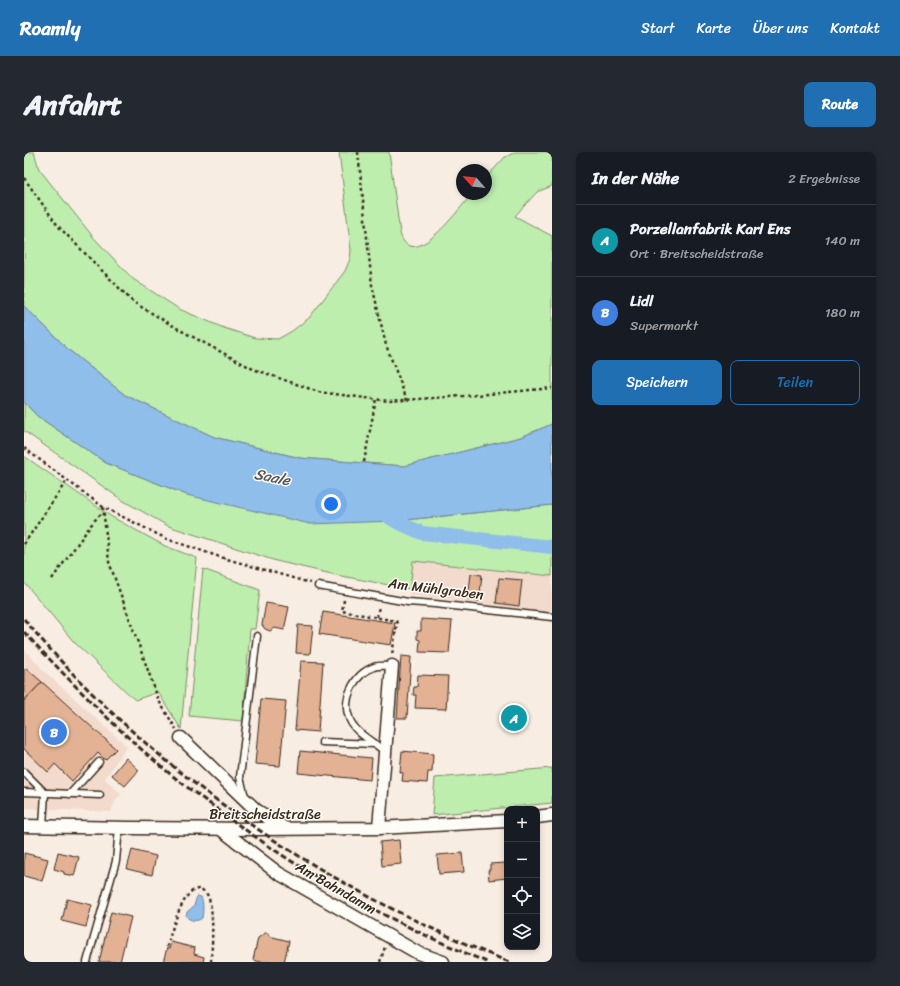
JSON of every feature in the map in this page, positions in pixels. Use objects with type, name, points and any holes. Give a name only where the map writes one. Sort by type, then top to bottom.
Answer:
[{"type":"street","points":[[379,828],[392,666]]},
{"type":"street","points":[[181,738],[256,810],[284,828]]},
{"type":"street","points":[[540,817],[552,815]]},
{"type":"street","name":"Breitscheidstraße","points":[[24,826],[222,830],[284,828],[379,828],[504,820]]},
{"type":"street","name":"Am Bahndamm","points":[[222,830],[278,872],[418,953],[443,962]]},
{"type":"lane","name":"Am Mühlgraben","points":[[318,586],[408,602],[552,618]]},
{"type":"lane","points":[[245,800],[240,777],[257,636]]},
{"type":"lane","points":[[386,752],[358,731],[350,721],[348,697],[352,685],[361,675],[375,666],[392,666]]},
{"type":"lane","points":[[322,742],[375,744]]},
{"type":"lane","points":[[70,794],[99,762]]},
{"type":"lane","points":[[24,772],[45,793],[43,826]]},
{"type":"lane","points":[[24,792],[100,795]]},
{"type":"lane","points":[[88,962],[116,861],[120,828]]},
{"type":"path","points":[[358,152],[372,285],[386,346],[407,400]]},
{"type":"path","points":[[24,178],[58,226],[133,302],[180,330],[253,369],[319,392],[389,401],[552,388]]},
{"type":"path","points":[[364,462],[376,399]]},
{"type":"path","points":[[24,448],[103,506],[167,539],[220,557],[318,586]]},
{"type":"path","points":[[24,544],[67,480]]},
{"type":"path","points":[[103,506],[109,562],[159,701],[181,738]]},
{"type":"path","points":[[52,579],[94,521],[103,512]]},
{"type":"path","points":[[345,598],[342,611],[396,621],[392,666]]},
{"type":"path","points":[[377,617],[380,604]]},
{"type":"path","points":[[167,947],[177,915],[187,896],[193,890],[200,889],[205,892],[208,897],[212,914],[214,936],[211,962]]},
{"type":"shaded area","points":[[413,561],[552,576],[552,613],[409,595]]},
{"type":"shaded area","points":[[24,649],[46,673],[127,746],[105,779],[121,794],[116,800],[111,812],[24,808]]},
{"type":"green space","points":[[24,152],[34,152],[39,169],[94,238],[133,279],[179,309],[224,328],[255,338],[278,339],[292,331],[309,318],[345,271],[350,259],[351,250],[339,152],[389,152],[400,233],[406,244],[415,246],[425,243],[436,234],[467,200],[492,200],[492,171],[504,158],[515,152],[552,152],[552,186],[537,192],[515,216],[552,236],[552,424],[521,437],[404,466],[300,458],[214,437],[125,395],[70,351],[24,306]]},
{"type":"green space","points":[[24,402],[37,416],[106,463],[187,495],[395,521],[552,505],[552,576],[413,561],[410,589],[336,575],[276,561],[168,526],[122,500],[24,431]]},
{"type":"green space","points":[[24,456],[112,517],[165,546],[197,558],[181,729],[158,692],[135,700],[74,642],[24,582]]},
{"type":"green space","points":[[203,569],[260,590],[255,629],[250,629],[243,721],[189,716]]},
{"type":"green space","points":[[552,768],[552,803],[504,806],[504,808],[432,815],[435,778]]},
{"type":"water","name":"Saale","points":[[24,306],[70,351],[125,395],[214,437],[300,458],[404,466],[521,437],[552,424],[552,505],[395,521],[310,524],[187,495],[106,463],[37,416],[24,402]]},
{"type":"water","points":[[197,896],[201,897],[202,899],[202,918],[198,920],[189,919],[186,916],[187,912],[194,906]]},
{"type":"building","points":[[471,574],[482,575],[479,601],[468,599]]},
{"type":"building","points":[[499,578],[522,580],[519,606],[496,603]]},
{"type":"building","points":[[266,603],[289,607],[284,630],[275,628],[270,631],[265,629],[262,625]]},
{"type":"building","points":[[323,612],[395,623],[391,645],[319,634]]},
{"type":"building","points":[[421,619],[452,621],[449,653],[419,652],[420,640],[417,639],[417,631],[421,631]]},
{"type":"building","points":[[298,625],[313,626],[310,654],[296,653]]},
{"type":"building","points":[[401,656],[411,657],[407,718],[397,718]]},
{"type":"building","points":[[301,661],[323,662],[318,732],[295,730]]},
{"type":"building","points":[[26,668],[42,682],[24,701],[24,670]]},
{"type":"building","points":[[418,675],[448,676],[446,709],[415,708],[416,695],[413,695],[414,687],[417,687]]},
{"type":"building","points":[[42,682],[116,749],[105,760],[98,753],[72,781],[55,764],[48,772],[24,749],[24,701]]},
{"type":"building","points":[[261,699],[286,701],[280,766],[255,764]]},
{"type":"building","points":[[300,751],[372,758],[370,780],[298,773]]},
{"type":"building","points":[[402,751],[433,754],[432,772],[428,772],[427,783],[402,781],[403,773],[400,772]]},
{"type":"building","points":[[126,758],[139,770],[125,786],[112,775]]},
{"type":"building","points":[[399,840],[401,864],[382,866],[380,842]]},
{"type":"building","points":[[132,850],[156,856],[152,875],[127,869]]},
{"type":"building","points":[[58,852],[79,857],[74,876],[64,874],[64,872],[54,869]]},
{"type":"building","points":[[24,853],[48,859],[42,881],[24,876]]},
{"type":"building","points":[[462,853],[464,872],[439,874],[437,855]]},
{"type":"building","points":[[504,863],[504,878],[489,880],[488,870],[490,870],[490,864]]},
{"type":"building","points":[[67,899],[92,905],[86,927],[62,921]]},
{"type":"building","points":[[111,912],[131,917],[120,962],[99,962]]},
{"type":"building","points":[[265,933],[268,933],[269,936],[289,941],[284,962],[261,962],[253,960],[258,938]]},
{"type":"building","points":[[171,942],[195,948],[194,954],[204,957],[203,962],[163,962],[167,948],[169,949]]},
{"type":"waterway","points":[[379,510],[395,521],[422,533],[552,547]]},
{"type":"railway","points":[[24,619],[74,675],[128,727],[185,776],[245,820],[308,862],[373,899],[440,932],[509,962]]},
{"type":"railway","points":[[24,632],[91,701],[126,735],[170,774],[262,841],[323,881],[355,899],[453,948],[487,962]]},
{"type":"place","name":"Porzellanfabrik Karl Ens","points":[[514,718]]},
{"type":"place","name":"Lidl","points":[[54,732]]}]
